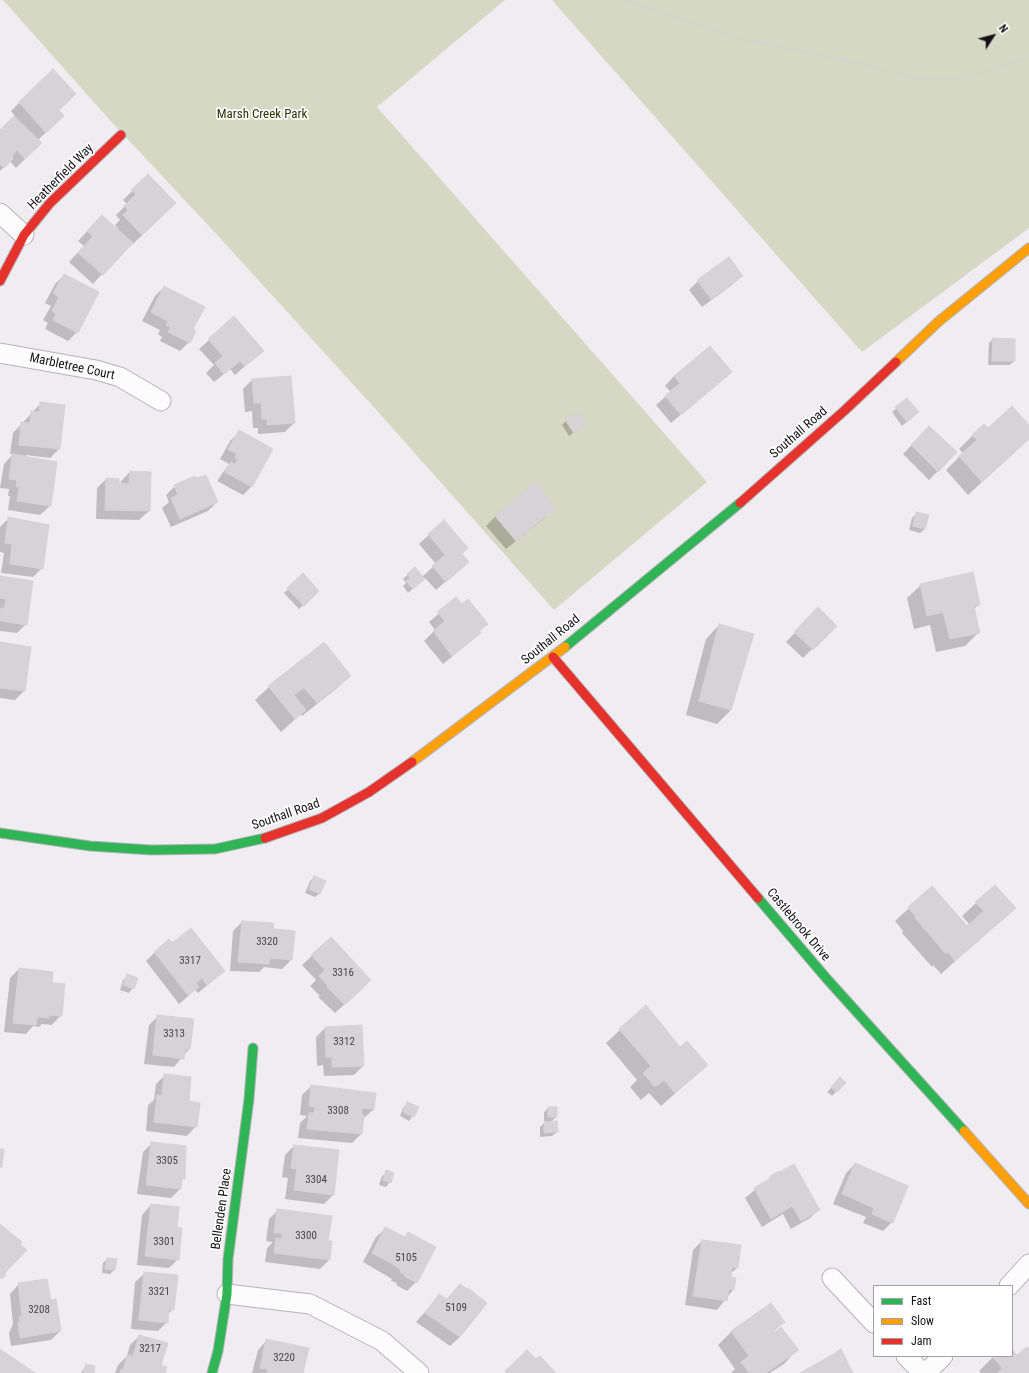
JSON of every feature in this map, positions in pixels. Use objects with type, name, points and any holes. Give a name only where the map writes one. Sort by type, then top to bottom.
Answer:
[{"type":"street","name":"Heatherfield Way","points":[[0,281],[24,235],[50,203],[121,135]]},
{"type":"street","points":[[0,213],[24,235]]},
{"type":"street","name":"Southall Road","points":[[0,833],[90,846],[151,850],[215,849],[269,837],[322,818],[370,792],[553,657],[736,506],[844,411],[938,322],[1029,248]]},
{"type":"street","name":"Marbletree Court","points":[[0,352],[96,370],[114,375],[141,388],[161,402]]},
{"type":"street","name":"Castlebrook Drive","points":[[553,657],[827,979],[1029,1204]]},
{"type":"street","name":"Bellenden Place","points":[[212,1373],[218,1351],[226,1294],[228,1258],[249,1099],[253,1048]]},
{"type":"street","points":[[1010,1285],[1029,1264]]},
{"type":"street","points":[[832,1278],[873,1322]]},
{"type":"street","points":[[226,1294],[310,1304],[382,1341],[419,1373]]},
{"type":"street","points":[[907,1357],[923,1373]]},
{"type":"street","points":[[926,1373],[942,1357]]},
{"type":"path","points":[[624,0],[729,36],[866,65],[915,78],[957,79],[1024,60],[1029,57]]},
{"type":"green space","name":"Marsh Creek Park","points":[[3,0],[505,0],[377,107],[707,482],[554,610],[380,414],[221,239],[107,117]]},
{"type":"green space","points":[[552,0],[1029,0],[1029,228],[862,352]]},
{"type":"building","points":[[53,69],[76,94],[59,110],[64,116],[46,133],[19,102]]},
{"type":"building","points":[[14,116],[42,143],[25,159],[17,150],[12,156],[14,158],[4,168],[0,164],[0,130]]},
{"type":"building","points":[[148,174],[176,203],[142,235],[123,215],[128,210],[124,206],[136,194],[131,190]]},
{"type":"building","points":[[102,215],[133,243],[103,275],[78,253],[93,236],[87,231]]},
{"type":"building","points":[[729,257],[743,276],[711,299],[697,280]]},
{"type":"building","points":[[64,274],[99,292],[78,333],[53,320],[56,314],[52,311],[59,297],[53,293]]},
{"type":"building","points":[[164,286],[205,307],[193,329],[196,331],[190,343],[168,332],[171,327],[166,325],[168,321],[151,312]]},
{"type":"building","points":[[234,316],[264,351],[245,366],[240,361],[224,374],[215,363],[223,356],[208,339]]},
{"type":"building","points":[[993,338],[1015,339],[1015,361],[992,361]]},
{"type":"building","points":[[710,346],[732,372],[681,415],[665,396],[680,383],[674,376]]},
{"type":"building","points":[[291,376],[295,423],[267,425],[267,419],[262,419],[261,403],[254,403],[252,379]]},
{"type":"building","points":[[907,398],[919,412],[907,422],[895,407]]},
{"type":"building","points":[[40,402],[65,405],[60,449],[19,445],[21,422],[30,423],[31,411],[39,412]]},
{"type":"building","points":[[1012,406],[1029,425],[1029,439],[982,482],[959,456],[977,440],[972,435],[984,424],[988,428]]},
{"type":"building","points":[[578,412],[587,424],[574,433],[565,420]]},
{"type":"building","points":[[929,426],[957,452],[938,472],[911,445]]},
{"type":"building","points":[[239,430],[273,449],[252,487],[225,472],[231,462],[235,464],[238,459],[235,458],[237,454],[228,449]]},
{"type":"building","points":[[12,454],[57,462],[51,506],[17,501],[19,487],[16,487],[17,480],[9,479]]},
{"type":"building","points":[[130,471],[151,472],[150,511],[105,510],[106,478],[119,479],[119,483],[129,484]]},
{"type":"building","points":[[206,475],[218,502],[180,519],[171,498],[178,495],[174,485],[195,476],[197,478]]},
{"type":"building","points":[[535,482],[556,508],[516,541],[495,516]]},
{"type":"building","points":[[916,512],[929,515],[925,529],[913,526]]},
{"type":"building","points":[[8,517],[49,525],[43,569],[10,564],[12,544],[5,543]]},
{"type":"building","points":[[444,520],[468,548],[462,554],[469,562],[446,582],[432,566],[445,555],[428,534]]},
{"type":"building","points":[[415,567],[425,579],[413,589],[406,581],[410,578],[407,574]]},
{"type":"building","points":[[973,572],[980,605],[974,606],[980,633],[950,639],[943,612],[927,616],[920,584]]},
{"type":"building","points":[[303,573],[319,591],[304,606],[287,588]]},
{"type":"building","points":[[0,576],[33,581],[27,625],[0,621],[0,608],[4,609],[6,599],[0,598]]},
{"type":"building","points":[[456,597],[462,604],[468,599],[488,624],[479,631],[481,633],[452,656],[433,631],[445,621],[437,612]]},
{"type":"building","points":[[818,607],[837,626],[813,650],[794,632]]},
{"type":"building","points":[[719,624],[754,634],[731,710],[699,701]]},
{"type":"building","points":[[0,642],[31,647],[25,691],[0,688]]},
{"type":"building","points":[[323,643],[325,643],[351,676],[317,703],[304,688],[294,695],[306,710],[295,719],[268,686]]},
{"type":"building","points":[[314,876],[326,881],[320,894],[309,889]]},
{"type":"building","points":[[995,885],[1016,908],[955,961],[948,952],[946,954],[915,918],[916,917],[908,907],[932,886],[967,926],[984,911],[975,902]]},
{"type":"building","points":[[242,921],[274,923],[273,929],[295,931],[292,960],[270,958],[269,964],[238,962]]},
{"type":"building","points":[[191,928],[225,971],[207,985],[202,978],[196,983],[199,987],[188,995],[154,952],[169,939],[172,943]]},
{"type":"building","points":[[331,937],[371,980],[345,1005],[327,987],[328,986],[319,976],[325,970],[311,955]]},
{"type":"building","points":[[19,968],[53,972],[52,983],[65,984],[62,1016],[49,1015],[49,1018],[37,1017],[36,1025],[13,1023]]},
{"type":"building","points":[[127,974],[138,978],[134,989],[123,985]]},
{"type":"building","points":[[646,1005],[680,1047],[687,1041],[708,1065],[675,1093],[664,1080],[655,1087],[643,1073],[651,1066],[619,1029]]},
{"type":"building","points":[[157,1015],[194,1019],[190,1049],[185,1049],[184,1059],[153,1055]]},
{"type":"building","points":[[362,1025],[364,1066],[332,1067],[332,1057],[326,1057],[325,1027]]},
{"type":"building","points":[[164,1074],[191,1077],[189,1101],[200,1103],[197,1127],[154,1122],[157,1095],[162,1095]]},
{"type":"building","points":[[840,1077],[846,1083],[837,1092],[831,1087]]},
{"type":"building","points":[[311,1085],[376,1093],[374,1109],[362,1108],[362,1115],[364,1115],[362,1134],[307,1129],[309,1113],[314,1113],[315,1107],[309,1106]]},
{"type":"building","points":[[407,1102],[419,1107],[414,1117],[403,1112]]},
{"type":"building","points":[[548,1107],[557,1107],[557,1117],[548,1117]]},
{"type":"building","points":[[557,1121],[558,1132],[544,1133],[544,1122]]},
{"type":"building","points":[[151,1142],[186,1146],[185,1179],[182,1178],[181,1189],[146,1185]]},
{"type":"building","points":[[294,1145],[339,1150],[334,1195],[294,1190],[297,1169],[291,1168]]},
{"type":"building","points":[[0,1149],[4,1149],[2,1167],[0,1167]]},
{"type":"building","points":[[855,1163],[908,1186],[893,1223],[872,1214],[874,1208],[842,1194]]},
{"type":"building","points":[[794,1164],[820,1210],[801,1221],[792,1206],[771,1219],[754,1188],[771,1178],[770,1176]]},
{"type":"building","points":[[386,1170],[394,1173],[391,1183],[383,1180]]},
{"type":"building","points":[[151,1204],[179,1207],[177,1227],[182,1228],[179,1260],[145,1256]]},
{"type":"building","points":[[277,1209],[332,1216],[328,1241],[332,1241],[330,1260],[274,1253],[276,1238],[282,1239],[282,1233],[274,1233]]},
{"type":"building","points":[[0,1224],[22,1242],[20,1244],[27,1250],[5,1273],[6,1275],[2,1279],[0,1277]]},
{"type":"building","points":[[385,1227],[405,1237],[408,1232],[436,1247],[417,1283],[404,1276],[405,1274],[400,1272],[401,1270],[391,1263],[372,1253]]},
{"type":"building","points":[[702,1240],[741,1245],[738,1268],[732,1267],[731,1277],[736,1278],[734,1290],[729,1289],[727,1301],[693,1296]]},
{"type":"building","points":[[107,1258],[117,1259],[115,1270],[105,1269]]},
{"type":"building","points":[[144,1272],[178,1275],[174,1310],[169,1309],[168,1323],[139,1320]]},
{"type":"building","points":[[47,1279],[51,1300],[56,1299],[61,1331],[20,1338],[18,1323],[20,1322],[19,1317],[22,1316],[18,1283]]},
{"type":"building","points":[[460,1284],[467,1289],[468,1288],[487,1303],[460,1337],[425,1313],[439,1294],[447,1299]]},
{"type":"building","points":[[771,1303],[785,1322],[773,1330],[775,1332],[781,1327],[799,1350],[766,1373],[749,1373],[741,1362],[749,1356],[731,1331]]},
{"type":"building","points":[[139,1335],[168,1343],[161,1365],[167,1367],[165,1373],[120,1373],[121,1369],[123,1370],[127,1355],[133,1356]]},
{"type":"building","points":[[266,1339],[309,1348],[303,1373],[267,1373],[268,1369],[260,1368]]},
{"type":"building","points":[[1027,1347],[1029,1349],[1029,1373],[998,1373],[1002,1368],[993,1357],[1013,1357],[1013,1350],[1017,1355]]},
{"type":"building","points":[[0,1349],[35,1373],[0,1373]]},
{"type":"building","points":[[841,1349],[853,1373],[800,1373],[832,1355]]},
{"type":"building","points":[[527,1350],[536,1359],[540,1356],[556,1373],[507,1373],[505,1371]]},
{"type":"building","points":[[86,1364],[95,1366],[94,1373],[83,1373]]},
{"type":"traffic: fast","points":[[565,647],[740,503]]},
{"type":"traffic: fast","points":[[0,833],[90,846],[151,850],[215,849],[265,838]]},
{"type":"traffic: fast","points":[[758,898],[827,979],[964,1131]]},
{"type":"traffic: fast","points":[[212,1373],[218,1351],[227,1294],[228,1259],[249,1099],[253,1048]]},
{"type":"traffic: slow","points":[[896,362],[938,322],[1029,248]]},
{"type":"traffic: slow","points":[[412,762],[565,647]]},
{"type":"traffic: slow","points":[[964,1131],[1029,1204]]},
{"type":"traffic: jam","points":[[0,281],[24,235],[50,203],[121,135]]},
{"type":"traffic: jam","points":[[740,503],[844,411],[896,362]]},
{"type":"traffic: jam","points":[[553,657],[758,898]]},
{"type":"traffic: jam","points":[[265,838],[322,818],[369,792],[412,762]]}]
